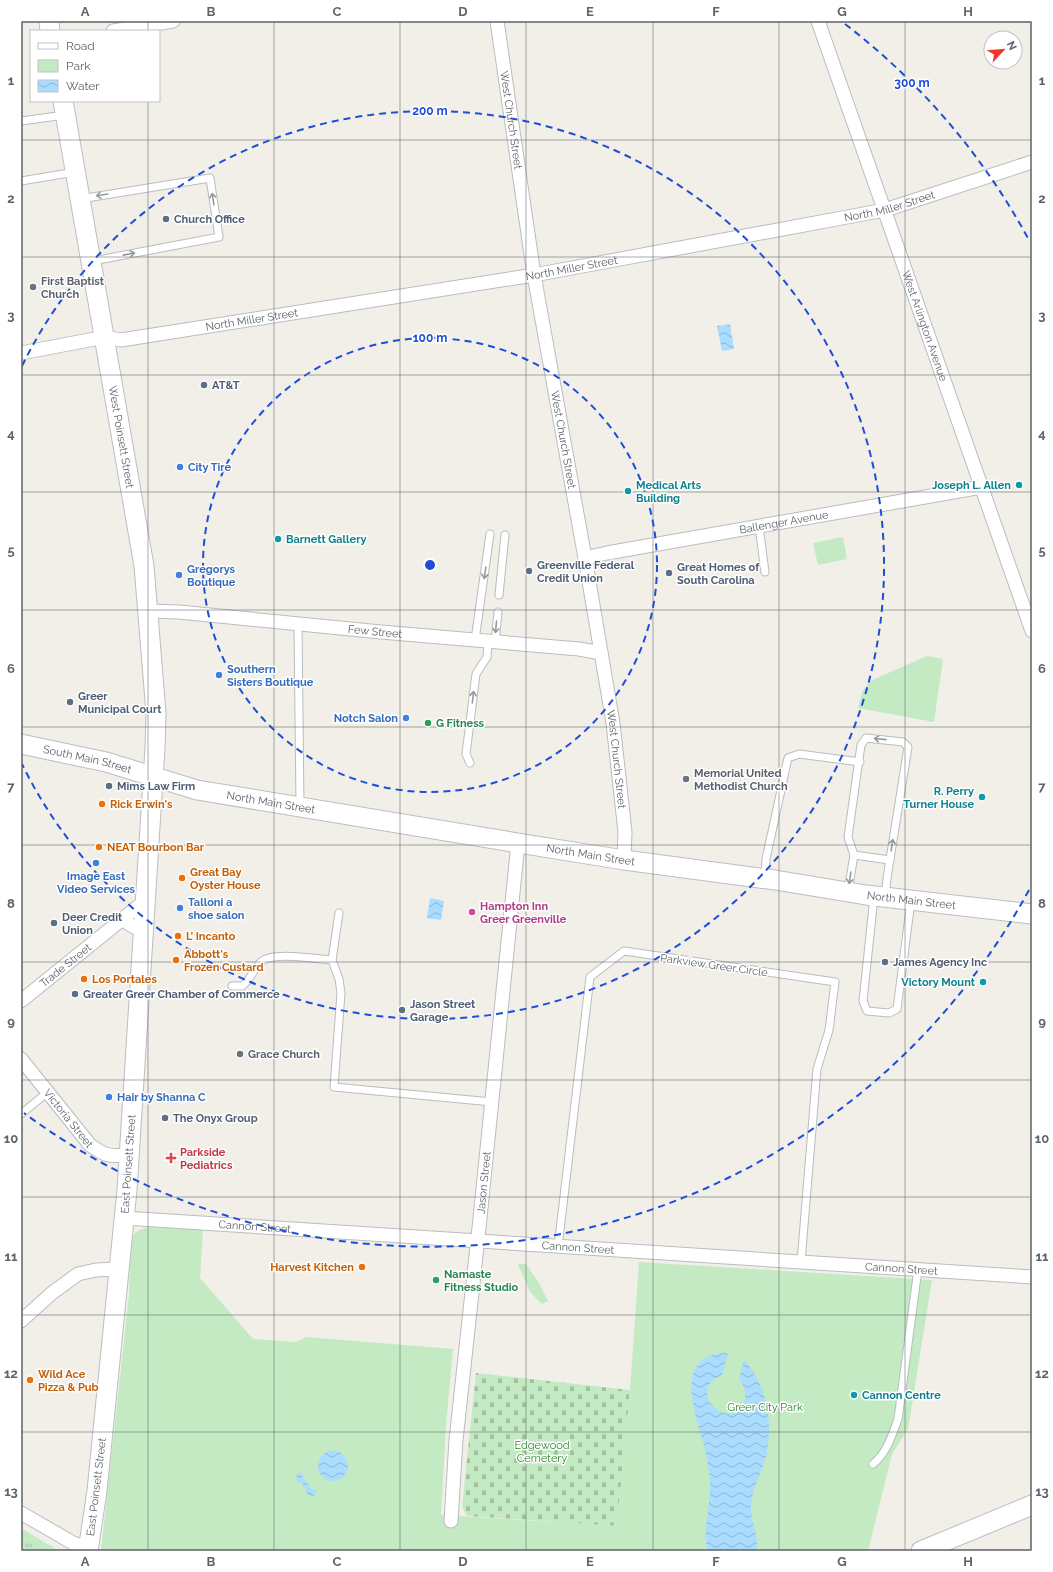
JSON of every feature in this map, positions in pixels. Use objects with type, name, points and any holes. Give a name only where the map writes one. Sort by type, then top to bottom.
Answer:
[{"type":"main road","name":"West Poinsett Street","points":[[64,108],[144,566],[156,713],[153,776]]},
{"type":"main road","name":"South Main Street","points":[[21,744],[106,762],[153,776]]},
{"type":"main road","name":"North Main Street","points":[[153,776],[197,790],[518,844],[880,897],[1032,914]]},
{"type":"main road","name":"East Poinsett Street","points":[[88,1550],[97,1491],[124,1218],[144,932],[153,776]]},
{"type":"main road","points":[[922,1551],[1032,1505]]},
{"type":"street","points":[[119,30],[172,21]]},
{"type":"street","name":"West Church Street","points":[[497,21],[534,275],[602,653],[613,723],[624,816],[624,860]]},
{"type":"street","name":"West Arlington Avenue","points":[[818,21],[1032,631]]},
{"type":"street","name":"North Miller Street","points":[[21,353],[105,337],[121,340],[534,275],[885,210],[1032,162]]},
{"type":"street","name":"Ballenger Avenue","points":[[585,558],[982,487]]},
{"type":"street","name":"Few Street","points":[[148,611],[179,612],[579,649],[602,653]]},
{"type":"street","name":"Jason Street","points":[[451,1521],[456,1440],[478,1242],[518,844]]},
{"type":"street","name":"Trade Street","points":[[21,1001],[146,900]]},
{"type":"street","points":[[122,918],[129,924],[144,932]]},
{"type":"street","name":"Victoria Street","points":[[21,1059],[90,1145],[102,1153],[111,1156],[129,1156]]},
{"type":"street","name":"Cannon Street","points":[[124,1218],[478,1242],[1032,1276]]},
{"type":"street","points":[[21,1321],[52,1293],[78,1274],[96,1270],[119,1269]]},
{"type":"street","points":[[21,1512],[88,1550]]},
{"type":"lane","points":[[21,121],[64,108]]},
{"type":"lane","points":[[21,181],[75,172]]},
{"type":"lane","points":[[80,199],[210,178],[219,237],[90,262]]},
{"type":"lane","points":[[759,526],[765,572]]},
{"type":"lane","points":[[475,640],[490,534]]},
{"type":"lane","points":[[499,595],[505,535]]},
{"type":"lane","points":[[470,763],[466,754],[476,674],[487,657],[492,642],[498,612]]},
{"type":"lane","points":[[298,624],[300,807]]},
{"type":"lane","points":[[848,892],[854,855],[848,837],[860,762],[861,745],[866,738],[903,742],[908,747],[887,878],[880,897],[863,1001],[867,1011],[889,1013],[897,1009],[911,901]]},
{"type":"lane","points":[[765,879],[766,859],[788,758],[799,754],[860,762]]},
{"type":"lane","points":[[854,855],[890,860]]},
{"type":"lane","points":[[338,913],[332,960],[339,979],[341,993],[334,1088],[492,1102]]},
{"type":"lane","name":"Parkview Greer Circle","points":[[558,1246],[590,977],[624,951],[835,982],[829,1030],[817,1069],[801,1262]]},
{"type":"lane","points":[[232,986],[242,986],[248,982],[256,967],[267,958],[278,957],[332,960]]},
{"type":"lane","points":[[21,1114],[48,1092]]},
{"type":"lane","points":[[873,1464],[881,1458],[891,1439],[898,1419],[918,1269]]},
{"type":"green space","points":[[843,537],[847,559],[818,565],[813,543]]},
{"type":"green space","points":[[927,656],[943,659],[934,722],[858,708],[862,692],[870,681]]},
{"type":"green space","name":"Greer City Park","points":[[151,1227],[203,1230],[200,1278],[253,1339],[296,1342],[306,1337],[453,1349],[446,1425],[441,1515],[617,1526],[630,1390],[639,1262],[932,1280],[908,1429],[892,1454],[868,1551],[101,1551],[129,1295],[131,1240],[134,1234],[139,1230]]},
{"type":"green space","points":[[518,1264],[526,1264],[539,1283],[548,1301],[542,1304],[530,1292]]},
{"type":"green space","name":"Edgewood Cemetery","points":[[476,1373],[630,1390],[617,1526],[467,1516],[462,1507]]},
{"type":"green space","points":[[21,1528],[24,1530],[59,1551],[21,1551]]},
{"type":"water","points":[[730,324],[734,349],[722,351],[717,326]]},
{"type":"water","points":[[430,898],[444,901],[441,920],[427,918]]},
{"type":"water","points":[[721,1353],[728,1353],[722,1375],[711,1382],[707,1390],[708,1399],[713,1406],[720,1411],[728,1413],[737,1411],[744,1402],[744,1389],[739,1379],[744,1360],[759,1382],[767,1407],[769,1420],[768,1447],[765,1460],[756,1483],[751,1506],[757,1540],[756,1551],[708,1551],[706,1543],[710,1481],[708,1463],[693,1405],[692,1378],[697,1366],[706,1358]]},
{"type":"water","points":[[333,1451],[344,1455],[348,1466],[344,1477],[333,1481],[322,1477],[318,1466],[322,1455]]},
{"type":"water","points":[[300,1472],[312,1490],[316,1490],[316,1494],[313,1496],[308,1495],[303,1485],[297,1481],[296,1476]]},
{"type":"place","name":"Church Office","points":[[166,219]]},
{"type":"place","name":"First Baptist Church","points":[[33,287]]},
{"type":"place","name":"AT&T","points":[[204,385]]},
{"type":"place","name":"City Tire","points":[[180,467]]},
{"type":"place","name":"Joseph L. Allen","points":[[1019,485]]},
{"type":"place","name":"Medical Arts Building","points":[[628,491]]},
{"type":"place","name":"Barnett Gallery","points":[[278,539]]},
{"type":"place","name":"Greenville Federal Credit Union","points":[[529,571]]},
{"type":"place","name":"Great Homes of South Carolina","points":[[669,573]]},
{"type":"place","name":"Gregorys Boutique","points":[[179,575]]},
{"type":"place","name":"Southern Sisters Boutique","points":[[219,675]]},
{"type":"place","name":"Greer Municipal Court","points":[[70,702]]},
{"type":"place","name":"Notch Salon","points":[[406,718]]},
{"type":"place","name":"G Fitness","points":[[428,723]]},
{"type":"place","name":"Memorial United Methodist Church","points":[[686,779]]},
{"type":"place","name":"Mims Law Firm","points":[[109,786]]},
{"type":"place","name":"R. Perry Turner House","points":[[982,797]]},
{"type":"place","name":"Rick Erwin's","points":[[102,804]]},
{"type":"place","name":"NEAT Bourbon Bar","points":[[99,847]]},
{"type":"place","name":"Image East Video Services","points":[[96,863]]},
{"type":"place","name":"Great Bay Oyster House","points":[[182,878]]},
{"type":"place","name":"Talloni a shoe salon","points":[[180,908]]},
{"type":"place","name":"Hampton Inn Greer Greenville","points":[[472,912]]},
{"type":"place","name":"Deer Credit Union","points":[[54,923]]},
{"type":"place","name":"L’ Incanto","points":[[178,936]]},
{"type":"place","name":"Abbott's Frozen Custard","points":[[176,960]]},
{"type":"place","name":"James Agency Inc","points":[[885,962]]},
{"type":"place","name":"Los Portales","points":[[84,979]]},
{"type":"place","name":"Victory Mount","points":[[983,982]]},
{"type":"place","name":"Greater Greer Chamber of Commerce","points":[[75,994]]},
{"type":"place","name":"Jason Street Garage","points":[[402,1010]]},
{"type":"place","name":"Grace Church","points":[[240,1054]]},
{"type":"place","name":"Hair by Shanna C","points":[[109,1097]]},
{"type":"place","name":"The Onyx Group","points":[[165,1118]]},
{"type":"place","name":"Parkside Pediatrics","points":[[171,1158]]},
{"type":"place","name":"Harvest Kitchen","points":[[362,1267]]},
{"type":"place","name":"Namaste Fitness Studio","points":[[436,1280]]},
{"type":"place","name":"Wild Ace Pizza & Pub","points":[[30,1380]]},
{"type":"place","name":"Cannon Centre","points":[[854,1395]]}]
